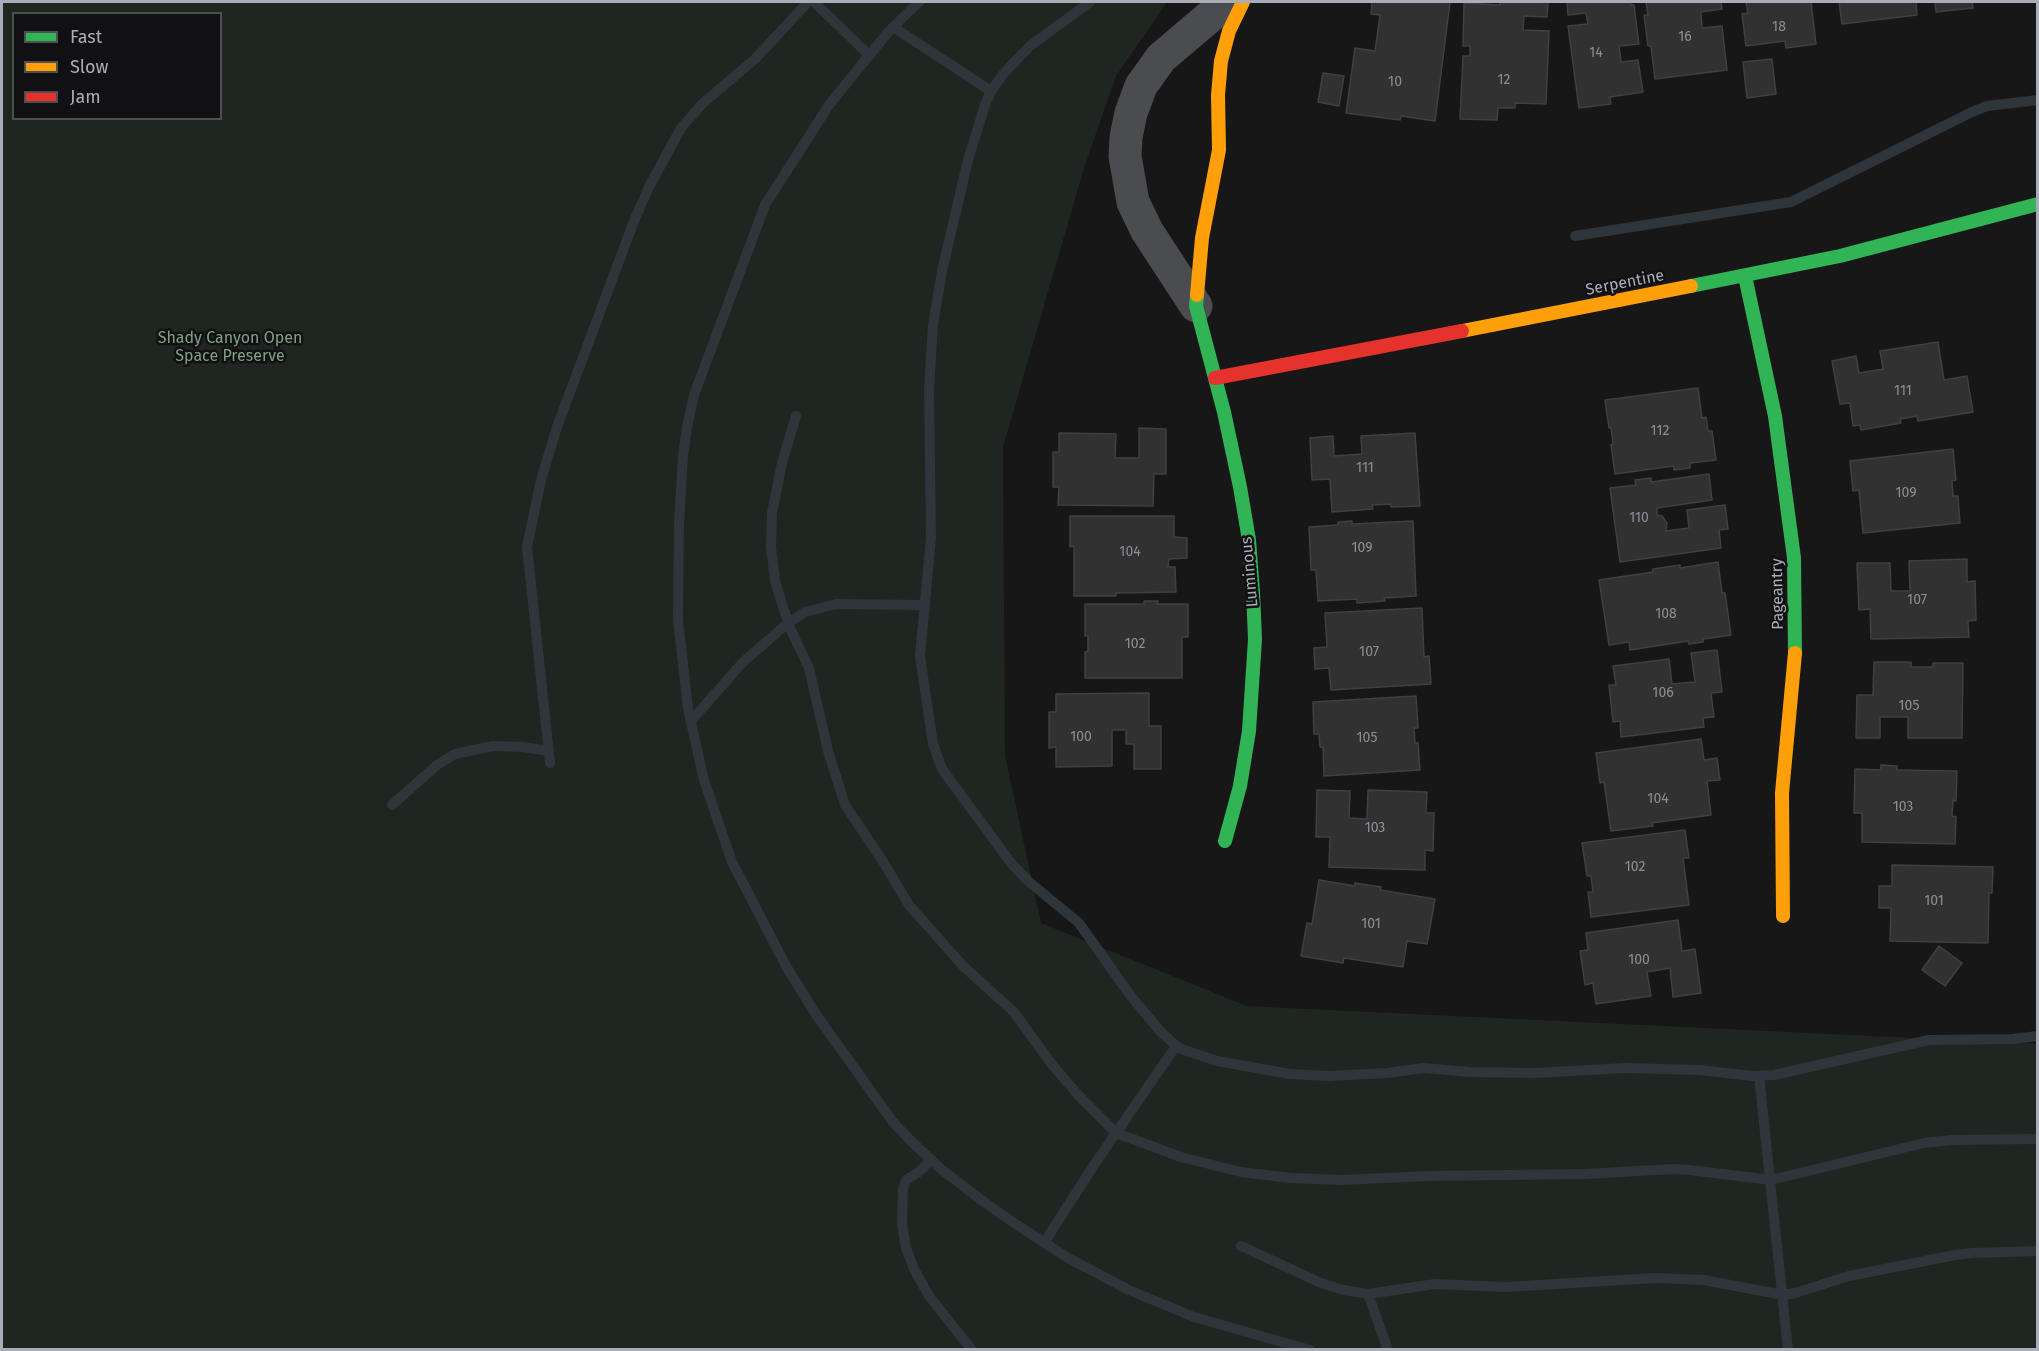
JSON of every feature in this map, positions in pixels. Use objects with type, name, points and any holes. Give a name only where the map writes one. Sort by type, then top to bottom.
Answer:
[{"type":"street","name":"Luminous","points":[[1225,841],[1240,786],[1249,731],[1255,639],[1245,519],[1224,412],[1196,306],[1147,231],[1133,202],[1125,156],[1131,113],[1141,87],[1161,58],[1227,2]]},
{"type":"street","name":"Luminous","points":[[1196,306],[1202,238],[1219,150],[1218,95],[1221,61],[1229,31],[1243,2]]},
{"type":"street","name":"Serpentine","points":[[1215,378],[1840,256],[2037,204]]},
{"type":"street","name":"Pageantry","points":[[1745,276],[1775,416],[1794,558],[1795,650],[1782,793],[1783,916]]},
{"type":"green space","name":"Shady Canyon Open Space Preserve","points":[[2,2],[1167,2],[1116,76],[1084,168],[1003,447],[1005,755],[1041,923],[1247,1006],[2037,1044],[2037,1349],[2,1349]]},
{"type":"building","points":[[1372,2],[1450,2],[1435,121],[1401,116],[1400,120],[1346,113],[1355,48],[1375,51],[1380,15],[1371,14]]},
{"type":"building","points":[[1500,2],[1548,2],[1547,17],[1524,16],[1523,30],[1549,31],[1546,104],[1515,103],[1515,108],[1498,108],[1497,120],[1460,119],[1463,56],[1470,56],[1470,46],[1463,46],[1464,3],[1500,5]]},
{"type":"building","points":[[1567,2],[1630,2],[1634,5],[1639,44],[1619,46],[1621,62],[1638,60],[1643,92],[1610,97],[1611,104],[1579,108],[1568,26],[1588,24],[1586,13],[1568,15]]},
{"type":"building","points":[[1646,2],[1721,2],[1722,9],[1701,12],[1702,28],[1722,26],[1727,70],[1655,79],[1644,15],[1648,15]]},
{"type":"building","points":[[1746,2],[1811,2],[1816,44],[1786,48],[1785,41],[1746,46],[1742,14],[1748,13]]},
{"type":"building","points":[[1839,2],[1916,2],[1917,15],[1842,24]]},
{"type":"building","points":[[1935,2],[1972,2],[1973,8],[1936,12]]},
{"type":"building","points":[[1772,59],[1776,94],[1747,98],[1743,62]]},
{"type":"building","points":[[1323,73],[1344,76],[1339,106],[1318,102]]},
{"type":"building","points":[[1938,342],[1944,380],[1967,376],[1973,412],[1918,421],[1917,416],[1900,419],[1901,423],[1861,430],[1860,425],[1853,426],[1850,403],[1840,404],[1832,361],[1856,356],[1859,373],[1883,369],[1880,351]]},
{"type":"building","points":[[1698,388],[1702,418],[1706,417],[1708,431],[1712,431],[1716,460],[1690,463],[1690,468],[1674,470],[1674,466],[1615,474],[1611,427],[1609,428],[1605,400]]},
{"type":"building","points":[[1139,428],[1166,429],[1166,474],[1154,474],[1153,506],[1058,505],[1059,487],[1053,487],[1053,452],[1059,452],[1059,433],[1116,434],[1115,458],[1139,458]]},
{"type":"building","points":[[1415,433],[1420,506],[1372,505],[1373,509],[1332,512],[1330,479],[1312,480],[1310,438],[1333,436],[1334,456],[1362,454],[1361,436]]},
{"type":"building","points":[[1953,449],[1956,480],[1952,481],[1953,496],[1958,496],[1960,523],[1863,533],[1859,490],[1853,491],[1850,461]]},
{"type":"building","points":[[1709,474],[1712,500],[1657,508],[1657,515],[1662,516],[1667,523],[1666,531],[1689,528],[1687,510],[1725,505],[1728,529],[1719,530],[1721,548],[1620,562],[1610,488],[1636,485],[1635,480],[1651,478],[1651,482]]},
{"type":"building","points":[[1070,516],[1174,516],[1174,537],[1187,538],[1187,558],[1169,559],[1168,567],[1175,567],[1176,592],[1074,596],[1074,546],[1070,547]]},
{"type":"building","points":[[1352,521],[1352,524],[1413,521],[1416,596],[1357,603],[1357,599],[1318,601],[1316,570],[1311,570],[1309,527],[1338,525],[1338,522]]},
{"type":"building","points":[[1967,559],[1967,582],[1975,581],[1976,620],[1968,621],[1969,637],[1871,639],[1870,609],[1859,610],[1857,563],[1890,563],[1891,591],[1910,591],[1909,561]]},
{"type":"building","points":[[1718,562],[1731,635],[1703,639],[1703,642],[1689,644],[1688,641],[1630,650],[1629,642],[1609,645],[1599,580],[1653,572],[1653,569],[1680,565],[1680,568]]},
{"type":"building","points":[[1144,601],[1158,601],[1157,604],[1188,604],[1188,637],[1182,637],[1182,678],[1085,678],[1085,652],[1088,651],[1088,636],[1085,636],[1085,604],[1144,604]]},
{"type":"building","points":[[1422,608],[1424,657],[1429,656],[1431,684],[1331,690],[1329,668],[1315,669],[1314,648],[1327,647],[1325,613]]},
{"type":"building","points":[[1717,650],[1722,692],[1711,693],[1714,717],[1703,718],[1704,727],[1621,737],[1620,721],[1613,722],[1609,685],[1616,685],[1613,666],[1669,659],[1672,684],[1695,682],[1691,653]]},
{"type":"building","points":[[1874,662],[1911,662],[1911,667],[1933,667],[1933,663],[1963,663],[1962,738],[1908,738],[1908,717],[1880,717],[1880,738],[1856,738],[1857,695],[1873,695]]},
{"type":"building","points":[[1149,693],[1149,726],[1161,726],[1161,769],[1134,769],[1134,744],[1126,744],[1126,730],[1112,730],[1112,766],[1056,767],[1056,747],[1049,748],[1049,712],[1056,712],[1056,694]]},
{"type":"building","points":[[1416,696],[1418,728],[1414,728],[1415,743],[1418,743],[1420,770],[1324,776],[1323,747],[1320,747],[1319,734],[1314,734],[1313,702]]},
{"type":"building","points":[[1701,739],[1704,760],[1717,758],[1720,780],[1707,781],[1711,815],[1611,831],[1604,782],[1600,783],[1596,753]]},
{"type":"building","points":[[1881,765],[1897,766],[1897,770],[1957,771],[1956,801],[1953,800],[1952,816],[1956,817],[1955,844],[1862,842],[1862,813],[1854,813],[1855,769],[1881,770]]},
{"type":"building","points":[[1317,790],[1350,791],[1349,818],[1367,819],[1368,790],[1427,792],[1426,813],[1434,813],[1433,851],[1425,850],[1425,870],[1329,867],[1330,837],[1316,837]]},
{"type":"building","points":[[1685,830],[1689,858],[1683,858],[1689,905],[1591,917],[1588,892],[1593,892],[1591,876],[1587,876],[1582,843]]},
{"type":"building","points":[[1892,865],[1993,867],[1992,893],[1989,893],[1988,943],[1890,941],[1891,908],[1879,908],[1879,886],[1892,886]]},
{"type":"building","points":[[1319,880],[1355,886],[1355,883],[1381,887],[1380,890],[1435,899],[1427,944],[1407,941],[1403,967],[1344,958],[1343,963],[1301,956],[1307,923],[1312,924]]},
{"type":"building","points":[[1678,920],[1682,951],[1695,949],[1701,993],[1673,997],[1670,968],[1647,972],[1651,996],[1596,1004],[1593,983],[1585,985],[1580,951],[1588,950],[1586,933]]},
{"type":"building","points":[[1939,946],[1962,963],[1945,986],[1922,970]]},
{"type":"waterway","points":[[550,763],[527,547],[541,480],[557,427],[634,221],[649,187],[681,128],[702,104],[755,59],[808,2]]},
{"type":"waterway","points":[[814,2],[869,55]]},
{"type":"waterway","points":[[919,2],[889,31],[829,105],[765,205],[694,395],[683,456],[679,523],[678,620],[688,709],[704,780],[732,862],[786,966],[815,1013],[893,1122],[911,1141],[941,1169],[1014,1223],[1068,1258],[1129,1290],[1194,1317],[1310,1350]]},
{"type":"waterway","points":[[1090,2],[1030,46],[1004,73],[991,91],[985,105],[968,160],[942,271],[933,325],[929,390],[931,538],[920,656],[933,744],[942,769],[1011,863],[1028,881],[1079,923],[1130,995],[1160,1031],[1176,1046],[1217,1061],[1290,1074],[1329,1076],[1387,1073],[1424,1068],[1469,1072],[1535,1073],[1625,1068],[1700,1070],[1752,1076],[1774,1075],[1929,1040],[2013,1039],[2038,1036]]},
{"type":"waterway","points":[[893,27],[991,91]]},
{"type":"waterway","points":[[1575,236],[1791,202],[1972,112],[1987,106],[2038,100]]},
{"type":"waterway","points":[[796,416],[782,463],[772,513],[771,547],[775,581],[789,626],[809,668],[828,751],[845,805],[909,905],[964,967],[1014,1012],[1050,1062],[1078,1095],[1116,1133],[1181,1157],[1241,1172],[1291,1178],[1341,1180],[1429,1176],[1585,1174],[1673,1169],[1771,1180],[1924,1143],[1951,1140],[2038,1139]]},
{"type":"waterway","points":[[691,721],[743,662],[788,623],[805,612],[836,604],[925,605]]},
{"type":"waterway","points":[[392,805],[437,765],[455,754],[493,746],[549,751]]},
{"type":"waterway","points":[[1044,1243],[1092,1168],[1176,1046]]},
{"type":"waterway","points":[[1759,1076],[1788,1350]]},
{"type":"waterway","points":[[931,1160],[919,1172],[906,1180],[903,1189],[902,1224],[906,1248],[914,1269],[929,1296],[972,1350]]},
{"type":"waterway","points":[[1241,1246],[1321,1283],[1343,1290],[1368,1294],[1435,1284],[1505,1287],[1656,1278],[1704,1280],[1783,1295],[1849,1276],[1955,1255],[2038,1251]]},
{"type":"waterway","points":[[1368,1294],[1388,1350]]},
{"type":"traffic: fast","points":[[1691,286],[1840,256],[2038,204]]},
{"type":"traffic: fast","points":[[1745,276],[1775,416],[1794,558],[1795,653]]},
{"type":"traffic: fast","points":[[1197,295],[1196,306],[1224,412],[1240,487],[1249,540],[1253,592],[1255,639],[1249,731],[1240,786],[1225,841]]},
{"type":"traffic: slow","points":[[1197,295],[1202,238],[1219,150],[1218,95],[1221,61],[1229,31],[1243,2]]},
{"type":"traffic: slow","points":[[1462,331],[1691,286]]},
{"type":"traffic: slow","points":[[1783,916],[1782,793],[1795,653]]},
{"type":"traffic: jam","points":[[1215,378],[1462,331]]}]
